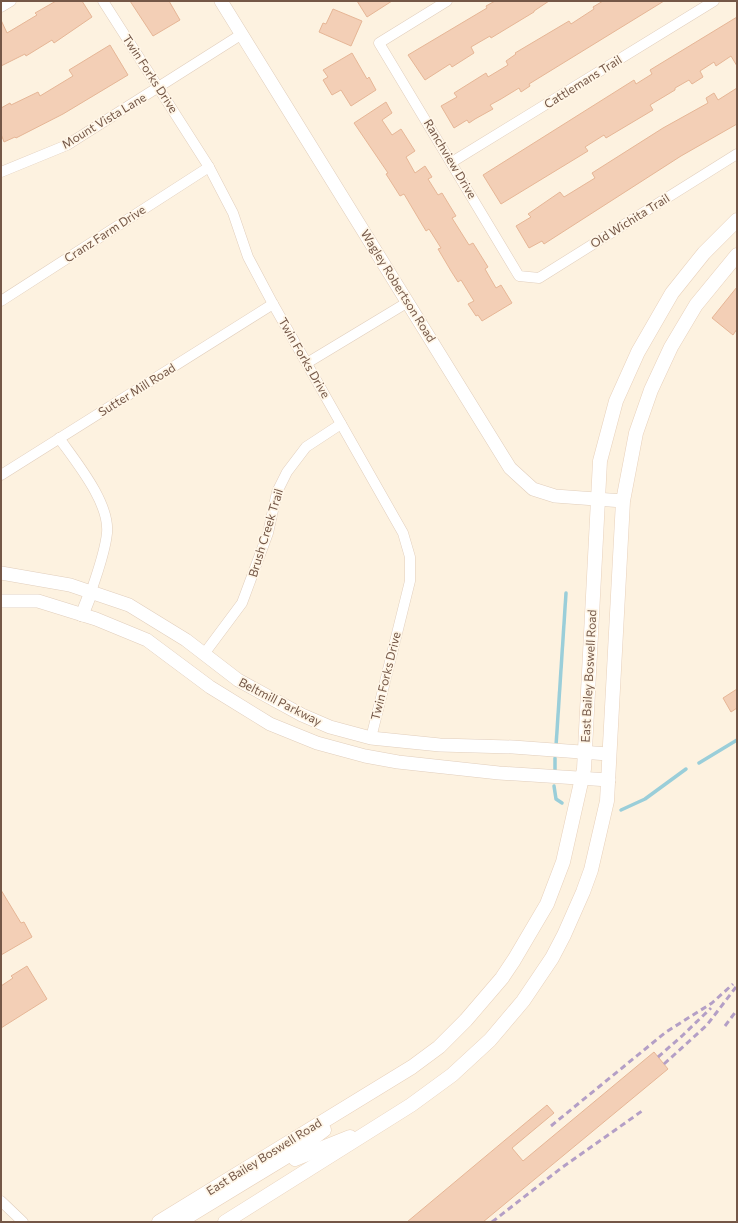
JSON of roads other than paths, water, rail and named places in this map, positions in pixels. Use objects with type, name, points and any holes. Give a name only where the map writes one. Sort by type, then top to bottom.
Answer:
[{"type":"main road","name":"East Bailey Boswell Road","points":[[159,1222],[371,1094],[418,1063],[451,1035],[490,994],[514,960],[547,904],[563,862],[582,780],[586,753],[600,461],[616,400],[638,352],[672,293],[704,253],[737,220]]},
{"type":"main road","name":"East Bailey Boswell Road","points":[[225,1222],[432,1091],[472,1058],[507,1020],[538,980],[564,935],[583,892],[603,824],[609,780],[608,754],[614,693],[623,501],[636,433],[660,368],[683,325],[696,305],[737,255]]},
{"type":"main road","name":"East Bailey Boswell Road","points":[[192,1222],[209,1208],[299,1149],[371,1094]]},
{"type":"main road","name":"East Bailey Boswell Road","points":[[179,1222],[209,1208],[300,1156],[378,1126]]},
{"type":"street","points":[[1,7],[11,1]]},
{"type":"street","name":"Twin Forks Drive","points":[[103,1],[209,167],[233,213],[248,257],[273,304],[404,533],[410,557],[410,581],[371,738]]},
{"type":"street","name":"Wagley Robertson Road","points":[[220,1],[242,34],[510,468],[520,479],[533,489],[555,496],[623,501]]},
{"type":"street","name":"Ranchview Drive","points":[[447,1],[379,43],[452,162],[519,276]]},
{"type":"street","name":"Cattlemans Trail","points":[[452,162],[714,1]]},
{"type":"street","name":"Mount Vista Lane","points":[[1,172],[67,145],[242,34]]},
{"type":"street","name":"Old Wichita Trail","points":[[519,276],[539,278],[737,154]]},
{"type":"street","name":"Cranz Farm Drive","points":[[1,300],[209,167]]},
{"type":"street","points":[[307,363],[408,302]]},
{"type":"street","name":"Sutter Mill Road","points":[[1,475],[273,304]]},
{"type":"street","name":"Brush Creek Trail","points":[[204,654],[242,603],[268,532],[277,492],[287,472],[306,447],[341,424]]},
{"type":"street","points":[[60,438],[93,488],[104,513],[107,531],[91,592],[82,615]]},
{"type":"street","name":"Beltmill Parkway","points":[[1,573],[70,585],[130,605],[186,640],[238,680],[302,715],[330,727],[371,738],[440,745],[513,747],[608,754]]},
{"type":"street","name":"Beltmill Parkway","points":[[1,602],[38,601],[82,615],[147,640],[210,687],[270,724],[318,743],[365,756],[438,767],[582,780],[609,780]]},
{"type":"street","points":[[190,672],[204,654]]},
{"type":"street","points":[[365,756],[371,738]]},
{"type":"street","points":[[1,1201],[22,1222]]},
{"type":"waterway","points":[[556,746],[566,593]]},
{"type":"waterway","points":[[699,763],[737,740]]},
{"type":"waterway","points":[[555,758],[555,773]]},
{"type":"waterway","points":[[621,810],[645,799],[686,769]]},
{"type":"waterway","points":[[554,786],[556,799],[562,803]]},
{"type":"railway","points":[[551,1126],[666,1032],[712,1003],[733,984]]},
{"type":"railway","points":[[664,1064],[707,1025],[736,987]]},
{"type":"railway","points":[[658,1057],[711,1008]]},
{"type":"railway","points":[[725,1026],[737,1010]]},
{"type":"railway","points":[[492,1222],[560,1169],[642,1111]]}]
